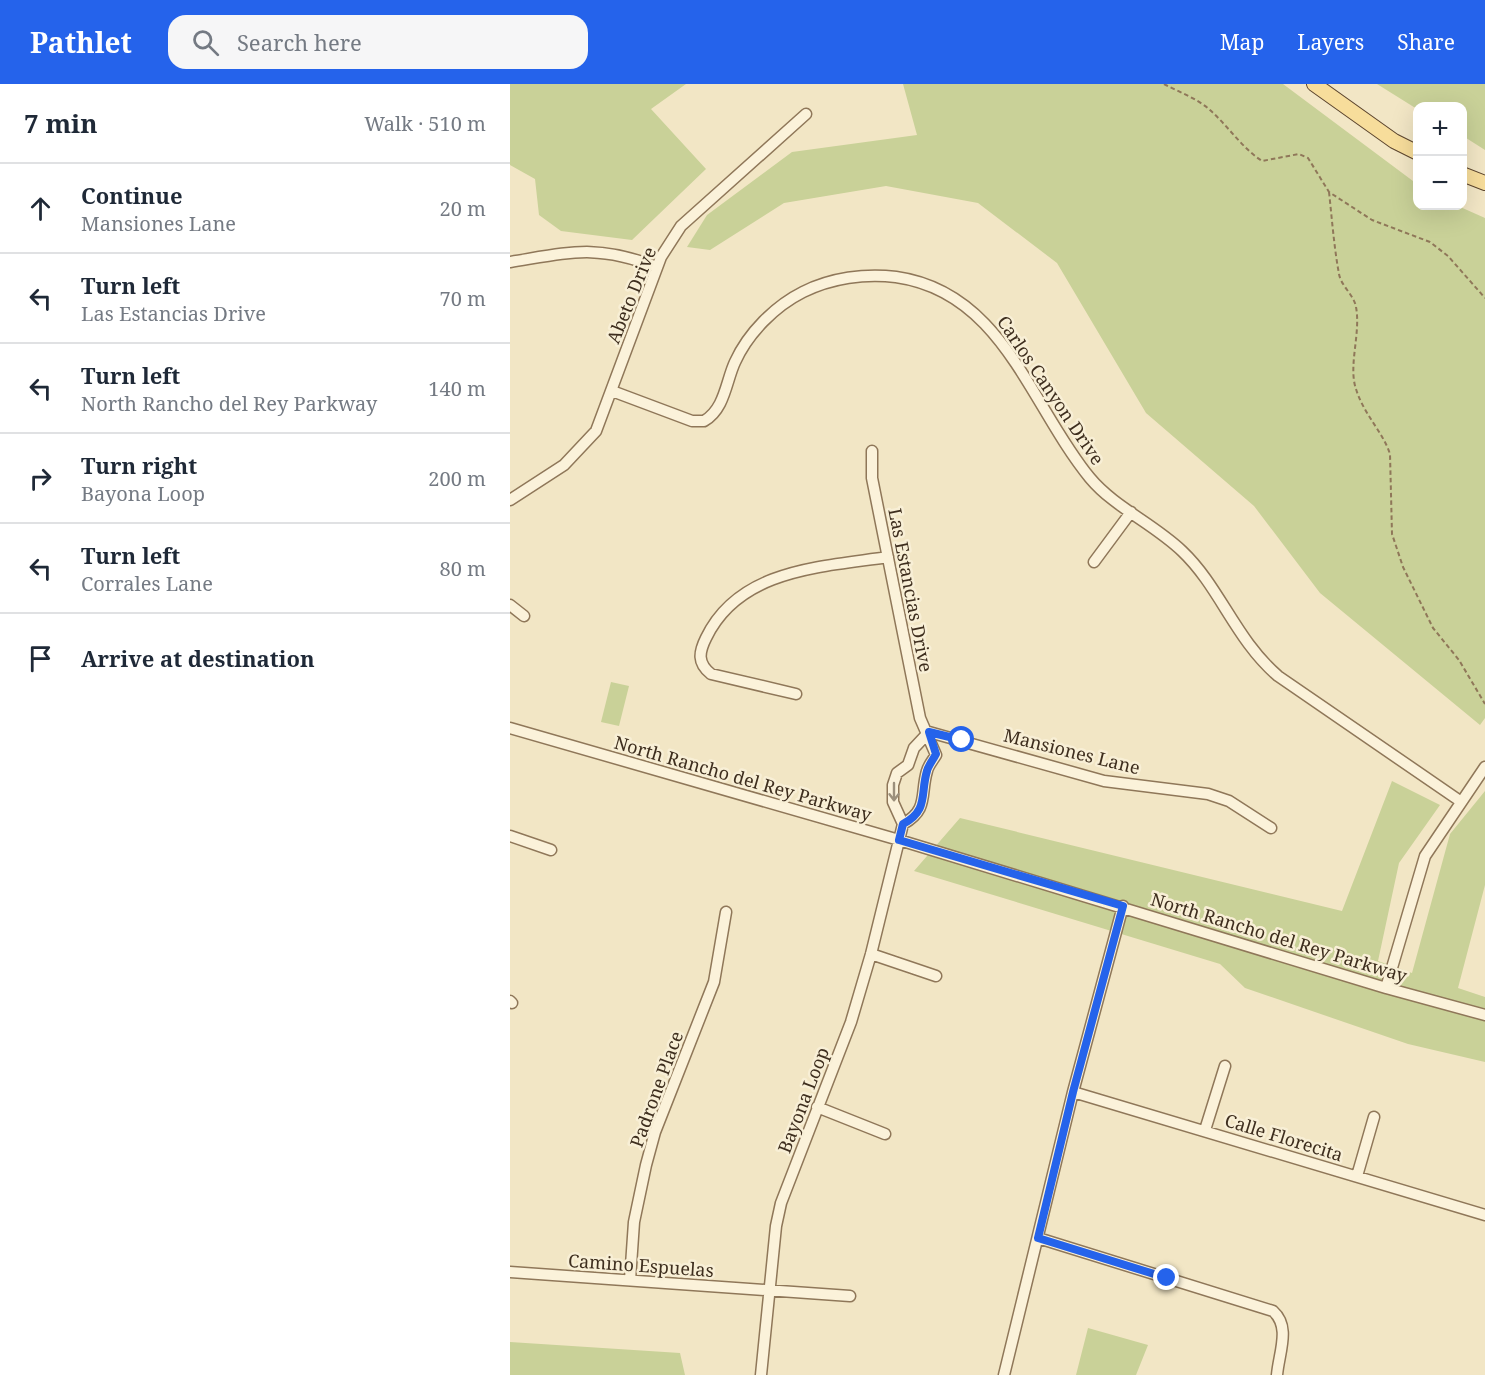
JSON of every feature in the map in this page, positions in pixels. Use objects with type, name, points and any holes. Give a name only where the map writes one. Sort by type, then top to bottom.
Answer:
[{"type":"main road","points":[[1314,84],[1394,141],[1413,150]]},
{"type":"main road","points":[[1467,176],[1485,183]]},
{"type":"street","name":"Abeto Drive","points":[[510,500],[564,465],[596,431],[657,267],[681,226],[806,114]]},
{"type":"street","points":[[510,262],[576,251],[598,251],[626,256],[657,267]]},
{"type":"street","name":"Carlos Canyon Drive","points":[[612,391],[692,421],[704,421],[719,404],[735,362],[747,340],[784,304],[803,292],[842,279],[886,276],[904,278],[932,286],[960,300],[992,328],[1092,481],[1183,552],[1260,660],[1278,676],[1461,801]]},
{"type":"street","name":"Las Estancias Drive","points":[[872,451],[872,478],[920,718],[929,732],[936,754],[927,771],[921,805],[913,818],[903,824],[899,840]]},
{"type":"street","points":[[1094,562],[1131,512]]},
{"type":"street","points":[[796,694],[711,674],[703,666],[699,655],[710,628],[734,599],[757,584],[816,569],[888,557]]},
{"type":"street","points":[[510,605],[524,616]]},
{"type":"street","name":"North Rancho del Rey Parkway","points":[[510,728],[899,840],[1123,906],[1386,988],[1485,1015]]},
{"type":"street","points":[[903,824],[893,802],[893,785],[897,773],[908,765],[914,748],[929,732]]},
{"type":"street","name":"Mansiones Lane","points":[[929,732],[1104,781],[1208,794],[1229,801],[1271,828]]},
{"type":"street","points":[[908,765],[927,771]]},
{"type":"street","points":[[1386,988],[1419,872],[1429,849],[1485,767]]},
{"type":"street","points":[[510,836],[551,850]]},
{"type":"street","name":"Bayona Loop","points":[[761,1375],[776,1226],[781,1203],[851,1022],[871,954],[899,840]]},
{"type":"street","points":[[1004,1375],[1073,1092],[1123,906]]},
{"type":"street","name":"Padrone Place","points":[[630,1280],[634,1222],[643,1174],[656,1132],[714,982],[726,912]]},
{"type":"street","points":[[871,954],[936,976]]},
{"type":"street","points":[[1205,1130],[1225,1066]]},
{"type":"street","name":"Calle Florecita","points":[[1073,1092],[1485,1215]]},
{"type":"street","points":[[817,1107],[885,1134]]},
{"type":"street","points":[[1357,1176],[1374,1117]]},
{"type":"street","points":[[1038,1238],[1273,1311],[1280,1317],[1285,1328],[1277,1375]]},
{"type":"street","name":"Camino Espuelas","points":[[510,1272],[850,1296]]},
{"type":"path","points":[[1164,84],[1208,108],[1235,133],[1250,154],[1262,161],[1299,154],[1308,158],[1329,192],[1339,277],[1356,305],[1356,351],[1353,375],[1355,388],[1367,418],[1387,444],[1390,454],[1392,534],[1403,567],[1433,628],[1459,660],[1485,704]]},
{"type":"path","points":[[1329,192],[1372,220],[1430,242],[1448,256],[1485,298]]},
{"type":"green space","points":[[510,84],[686,84],[651,109],[706,169],[632,240],[561,231],[539,215],[535,179],[510,165]]},
{"type":"green space","points":[[903,84],[1283,84],[1413,181],[1413,210],[1467,210],[1485,218],[1485,718],[1480,725],[1320,593],[1254,506],[1146,413],[1057,263],[978,203],[886,186],[784,203],[710,250],[687,247],[707,215],[792,152],[917,135]]},
{"type":"green space","points":[[1377,84],[1485,84],[1485,150],[1467,139],[1467,102],[1413,102],[1413,106]]},
{"type":"green space","points":[[611,682],[629,686],[619,726],[601,722]]},
{"type":"green space","points":[[1392,781],[1440,805],[1399,863],[1378,961],[1412,973],[1450,834],[1485,791],[1485,885],[1458,988],[1485,997],[1485,1062],[1408,1044],[1245,988],[1220,964],[914,871],[960,818],[1342,911]]},
{"type":"green space","points":[[1088,1328],[1148,1345],[1136,1375],[1076,1375]]},
{"type":"green space","points":[[510,1342],[680,1353],[685,1375],[510,1375]]},
{"type":"route","points":[[962,740],[929,732],[936,754],[927,771],[926,789],[921,805],[913,818],[903,824],[899,840],[1123,906],[1073,1092],[1038,1238],[1167,1278]]}]
